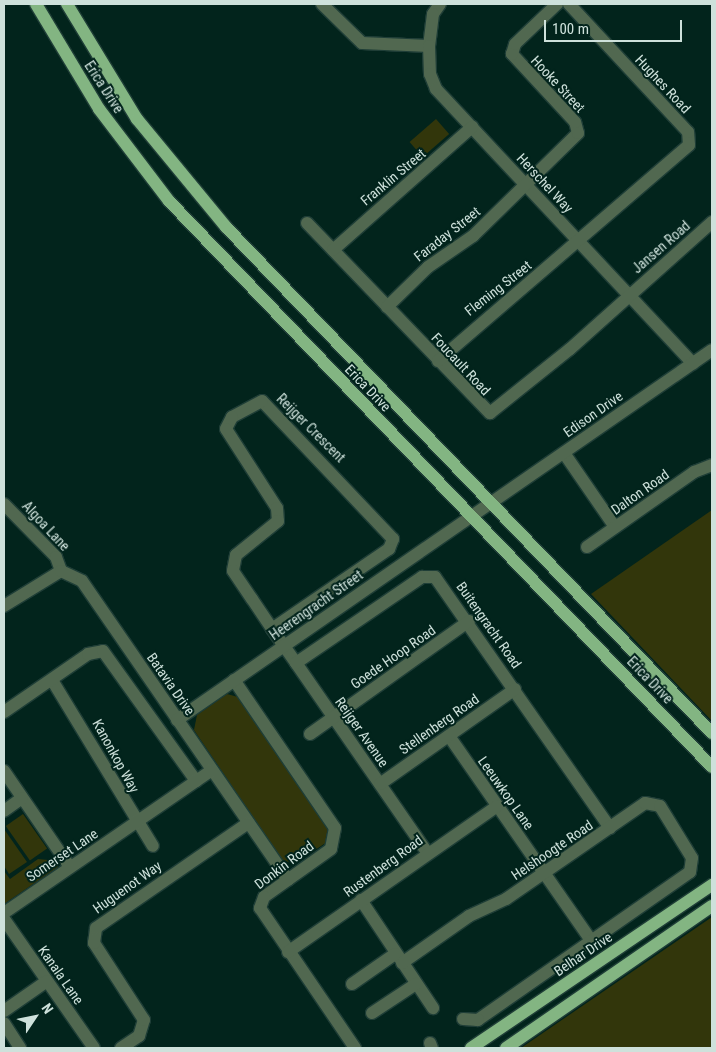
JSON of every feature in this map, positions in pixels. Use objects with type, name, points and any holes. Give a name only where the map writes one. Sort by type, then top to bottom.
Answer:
[{"type":"main road","name":"Erica Drive","points":[[36,4],[99,109],[169,201],[712,767]]},
{"type":"main road","name":"Erica Drive","points":[[67,4],[119,91],[184,178],[490,504],[712,733]]},
{"type":"main road","name":"Belhar Drive","points":[[471,1048],[712,885]]},
{"type":"main road","points":[[506,1048],[712,906]]},
{"type":"street","points":[[322,4],[359,42],[429,46]]},
{"type":"street","points":[[423,4],[436,9]]},
{"type":"street","name":"Hooke Street","points":[[527,185],[578,133],[575,122],[512,54],[514,44],[557,4]]},
{"type":"street","name":"Hughes Road","points":[[569,4],[691,139],[654,177],[578,240]]},
{"type":"street","name":"Herschel Way","points":[[436,9],[429,46],[434,85],[692,364]]},
{"type":"street","name":"Franklin Street","points":[[333,250],[472,128]]},
{"type":"street","name":"Faraday Street","points":[[386,307],[527,185]]},
{"type":"street","name":"Jansen Road","points":[[630,295],[712,222]]},
{"type":"street","name":"Foucault Road","points":[[307,223],[485,411],[495,411],[630,295]]},
{"type":"street","name":"Fleming Street","points":[[438,361],[578,240]]},
{"type":"street","name":"Edison Drive","points":[[472,516],[712,350]]},
{"type":"street","name":"Reijger Crescent","points":[[262,401],[394,538],[390,549],[272,629],[232,564],[236,555],[273,528],[278,512],[226,429],[232,416],[262,401]]},
{"type":"street","points":[[564,452],[615,527]]},
{"type":"street","name":"Dalton Road","points":[[587,547],[694,472],[712,465]]},
{"type":"street","name":"Algoa Lane","points":[[4,504],[56,557],[61,571]]},
{"type":"street","name":"Heerengracht Street","points":[[177,720],[472,516]]},
{"type":"street","points":[[4,606],[61,571]]},
{"type":"street","name":"Batavia Drive","points":[[61,571],[82,581],[288,880]]},
{"type":"street","name":"Buitengracht Road","points":[[296,662],[426,575],[436,578],[469,621],[610,828]]},
{"type":"street","name":"Goede Hoop Road","points":[[310,734],[469,621]]},
{"type":"street","name":"Reijger Avenue","points":[[272,629],[427,852]]},
{"type":"street","points":[[4,712],[88,654],[103,651],[110,655],[196,781]]},
{"type":"street","name":"Kanonkop Way","points":[[52,680],[100,752],[137,822]]},
{"type":"street","name":"Donkin Road","points":[[234,680],[336,832],[331,849],[264,897],[259,906],[288,952],[355,1048]]},
{"type":"street","name":"Stellenberg Road","points":[[380,784],[515,689]]},
{"type":"street","name":"Leeuwkop Lane","points":[[448,736],[591,940]]},
{"type":"street","name":"Somerset Lane","points":[[4,913],[212,770]]},
{"type":"street","points":[[4,771],[70,867]]},
{"type":"street","points":[[4,811],[22,798]]},
{"type":"street","name":"Helshoogte Road","points":[[352,984],[470,916],[506,899],[610,828],[652,802],[660,806],[693,866]]},
{"type":"street","name":"Rustenberg Road","points":[[288,952],[427,852],[497,806]]},
{"type":"street","points":[[137,822],[153,846]]},
{"type":"street","name":"Huguenot Way","points":[[121,1048],[139,1036],[144,1020],[94,943],[96,928],[248,823]]},
{"type":"street","name":"Belhar Drive","points":[[463,1019],[478,1020],[687,875],[693,866]]},
{"type":"street","points":[[361,900],[433,1008]]},
{"type":"street","name":"Kanala Lane","points":[[4,919],[94,1048]]},
{"type":"street","points":[[4,1011],[47,981]]},
{"type":"street","points":[[372,1013],[416,984]]},
{"type":"street","points":[[4,1024],[20,1048]]},
{"type":"green space","points":[[436,119],[449,134],[423,157],[410,142]]},
{"type":"green space","points":[[712,510],[712,721],[591,594]]},
{"type":"green space","points":[[227,694],[238,697],[329,829],[327,842],[294,864],[282,860],[194,730],[197,715]]},
{"type":"green space","points":[[23,814],[47,848],[30,860],[6,826]]},
{"type":"green space","points":[[4,829],[27,862],[9,874],[4,866]]},
{"type":"green space","points":[[38,859],[58,861],[58,867],[4,904],[4,871],[10,879]]},
{"type":"green space","points":[[712,917],[712,1048],[521,1048]]}]
